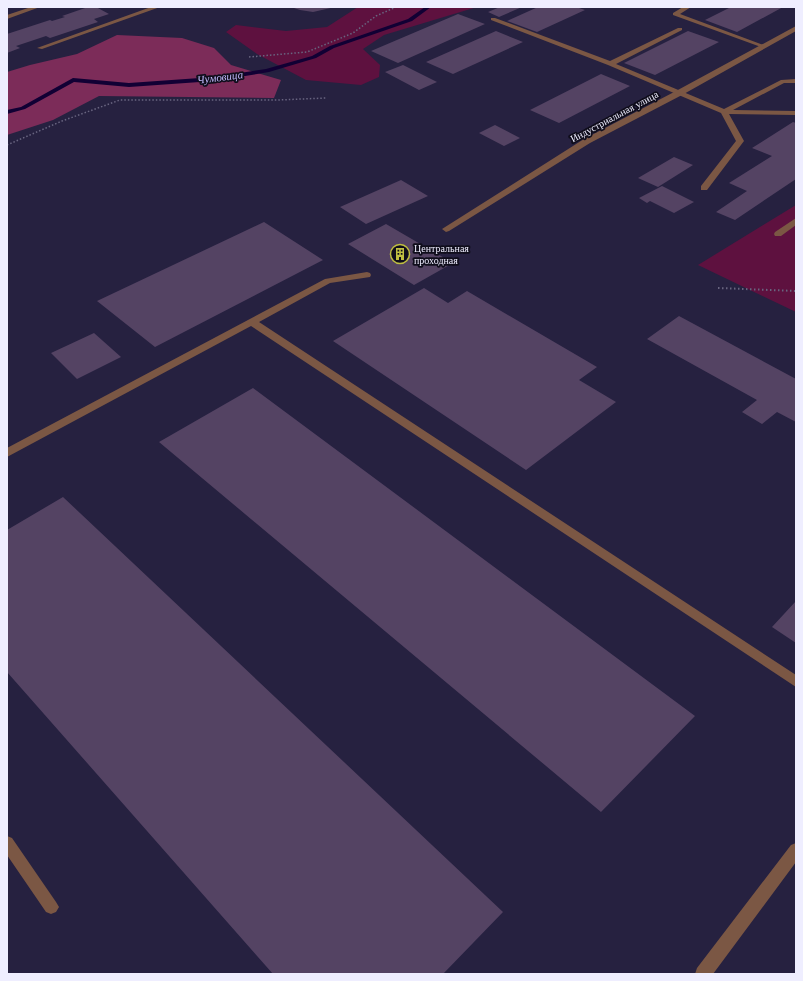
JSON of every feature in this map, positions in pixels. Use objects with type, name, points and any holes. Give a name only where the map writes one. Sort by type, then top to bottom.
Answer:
[{"type":"street","points":[[7,17],[37,7]]},
{"type":"street","points":[[40,48],[157,7]]},
{"type":"street","points":[[688,7],[675,14],[763,46]]},
{"type":"street","points":[[493,19],[610,64],[724,112],[796,113]]},
{"type":"street","name":"Индустриальная улица","points":[[446,229],[587,141],[679,93],[796,28]]},
{"type":"street","points":[[610,64],[680,30]]},
{"type":"street","points":[[724,112],[783,81],[796,81]]},
{"type":"street","points":[[704,188],[740,141],[724,112]]},
{"type":"street","points":[[778,234],[796,221]]},
{"type":"street","points":[[7,453],[328,281],[367,275]]},
{"type":"street","points":[[252,322],[796,682]]},
{"type":"street","points":[[7,843],[51,907]]},
{"type":"street","points":[[703,974],[796,850]]},
{"type":"path","points":[[249,57],[308,52],[352,33],[376,16],[396,7]]},
{"type":"path","points":[[7,145],[62,121],[120,100],[278,100],[326,98]]},
{"type":"path","points":[[718,288],[796,291]]},
{"type":"shaded area","points":[[358,7],[477,7],[384,35],[363,49],[380,65],[379,77],[361,85],[306,80],[257,54],[226,32],[236,25],[286,31],[327,27]]},
{"type":"shaded area","points":[[117,35],[182,38],[214,48],[231,65],[281,80],[274,98],[99,96],[53,120],[7,135],[7,72],[77,54]]},
{"type":"shaded area","points":[[796,205],[796,312],[698,265]]},
{"type":"building","points":[[88,7],[96,7],[109,14],[94,19],[98,22],[50,38],[46,36],[16,46],[20,48],[7,53],[7,34],[50,20],[52,21],[65,17],[62,16]]},
{"type":"building","points":[[291,7],[335,7],[313,12]]},
{"type":"building","points":[[500,7],[522,7],[499,17],[488,12]]},
{"type":"building","points":[[538,7],[576,7],[585,10],[537,32],[507,21]]},
{"type":"building","points":[[731,7],[783,7],[737,32],[705,20]]},
{"type":"building","points":[[458,14],[485,24],[398,63],[371,51]]},
{"type":"building","points":[[496,31],[523,42],[453,74],[426,62]]},
{"type":"building","points":[[688,31],[719,42],[655,75],[624,63]]},
{"type":"building","points":[[403,65],[437,82],[419,90],[385,72]]},
{"type":"building","points":[[601,74],[630,86],[559,123],[530,110]]},
{"type":"building","points":[[793,122],[796,123],[796,179],[735,220],[716,212],[747,191],[729,183],[772,156],[752,148]]},
{"type":"building","points":[[495,125],[520,138],[504,146],[479,133]]},
{"type":"building","points":[[674,157],[693,165],[658,187],[638,178]]},
{"type":"building","points":[[401,180],[428,196],[366,224],[340,207]]},
{"type":"building","points":[[662,186],[694,202],[674,213],[650,201],[647,203],[639,198]]},
{"type":"building","points":[[264,222],[323,260],[155,347],[97,301]]},
{"type":"building","name":"Центральная проходная","points":[[386,224],[453,263],[414,285],[348,244]]},
{"type":"building","points":[[424,288],[448,303],[467,291],[597,367],[579,380],[616,402],[526,470],[333,341]]},
{"type":"building","points":[[679,316],[796,379],[796,422],[777,412],[762,424],[742,412],[757,400],[647,339]]},
{"type":"building","points":[[94,333],[121,357],[77,379],[51,353]]},
{"type":"building","points":[[253,388],[695,716],[601,812],[159,442]]},
{"type":"building","points":[[63,497],[503,912],[443,974],[273,974],[7,672],[7,530]]},
{"type":"building","points":[[796,601],[796,643],[772,627]]},
{"type":"waterway","name":"Чумовица","points":[[7,112],[23,108],[73,80],[129,85],[214,79],[267,71],[314,57],[332,47],[410,20],[428,7]]},
{"type":"place","name":"Центральная проходная","points":[[400,254]]}]
